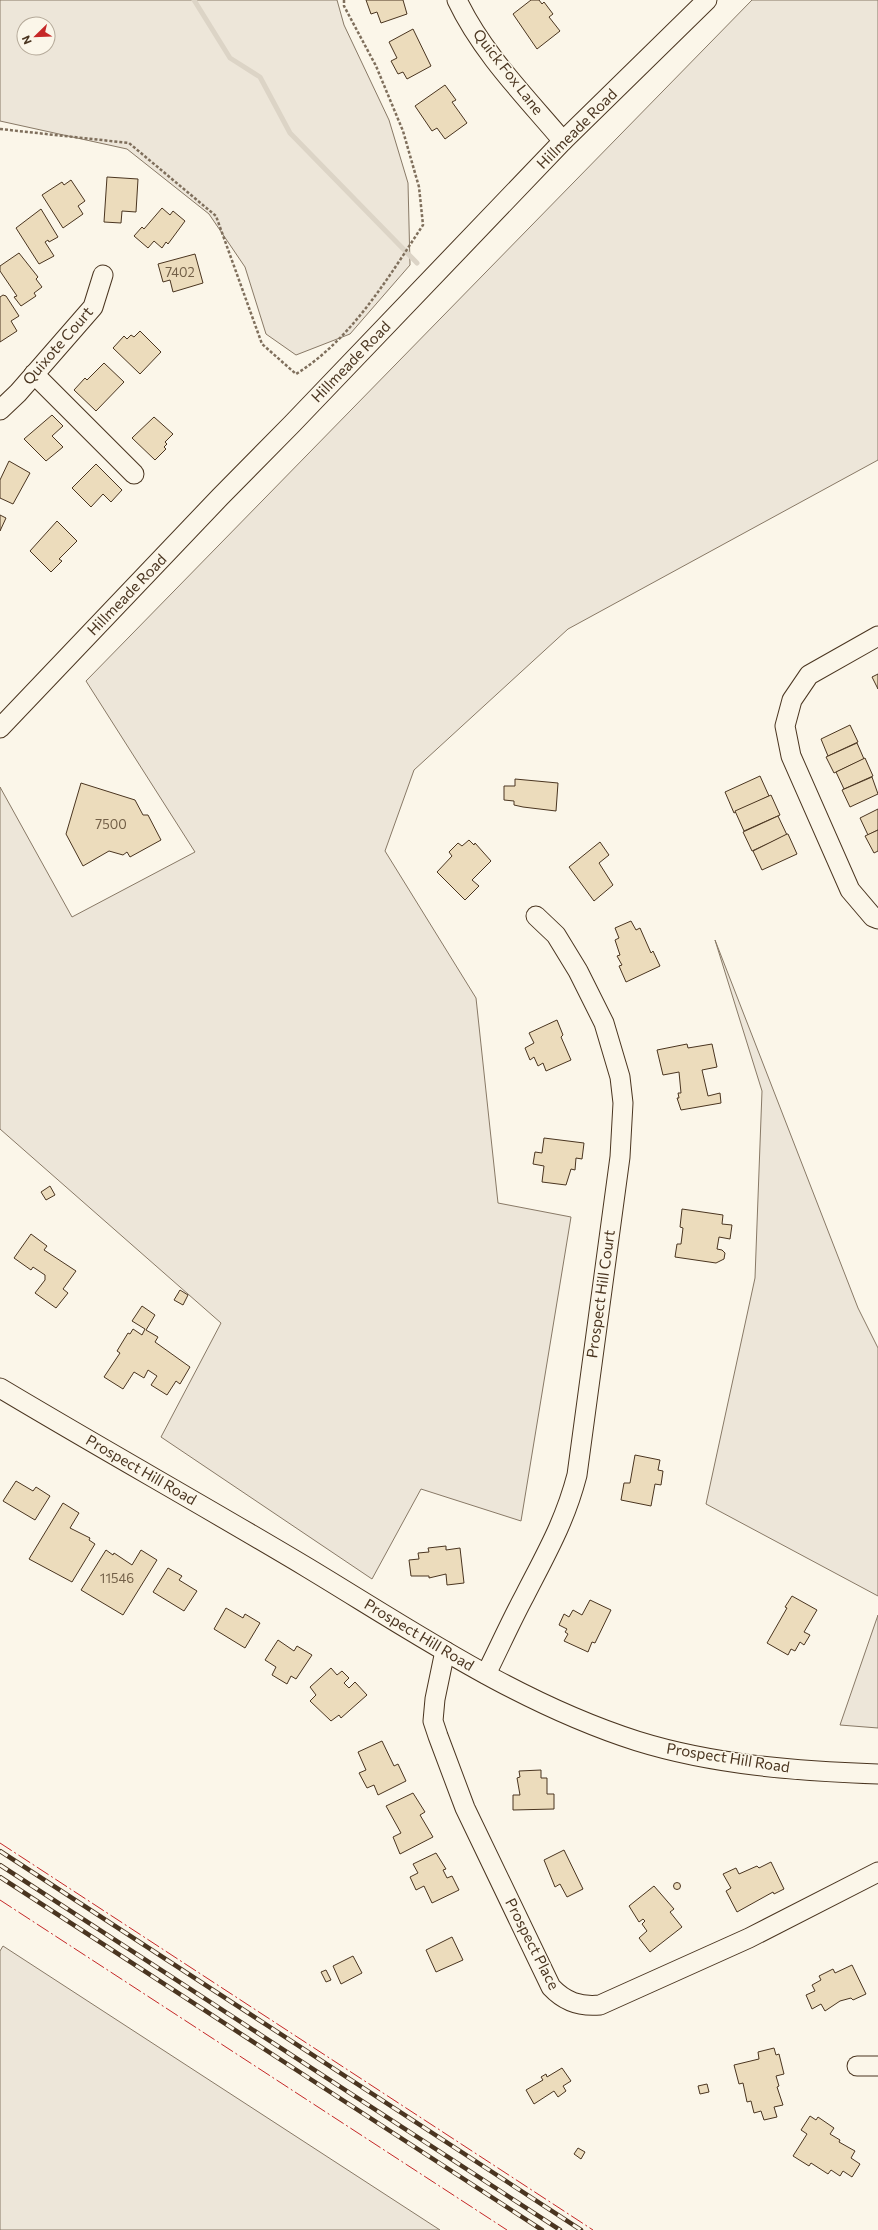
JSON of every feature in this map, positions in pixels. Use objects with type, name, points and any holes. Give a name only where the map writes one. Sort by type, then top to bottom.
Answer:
[{"type":"street","name":"Quick Fox Lane","points":[[457,0],[473,30],[563,141]]},
{"type":"street","name":"Hillmeade Road","points":[[0,728],[563,141],[707,0]]},
{"type":"street","name":"Quixote Court","points":[[0,410],[93,307],[103,275]]},
{"type":"street","points":[[34,374],[134,474]]},
{"type":"street","points":[[878,636],[809,675],[792,700],[785,726],[790,756],[850,890],[873,917],[878,919]]},
{"type":"street","name":"Prospect Hill Court","points":[[486,1674],[524,1596],[556,1537],[569,1505],[578,1474],[620,1157],[623,1103],[620,1077],[604,1023],[578,971],[556,935],[536,916]]},
{"type":"street","name":"Prospect Hill Road","points":[[0,1388],[268,1544],[445,1651],[549,1707],[636,1740],[686,1754],[794,1770],[878,1774]]},
{"type":"street","name":"Prospect Place","points":[[445,1651],[435,1699],[433,1721],[438,1736],[465,1808],[551,1987],[559,1996],[572,2003],[585,2007],[600,2005],[749,1938],[878,1872]]},
{"type":"street","points":[[857,2066],[878,2066]]},
{"type":"path","points":[[0,129],[129,142],[216,216],[262,344],[296,374],[313,364],[347,330],[403,256],[423,225],[417,180],[403,131],[376,66],[344,6],[344,0]]},
{"type":"shaded area","points":[[0,0],[337,0],[344,25],[389,120],[408,183],[410,265],[350,334],[296,355],[266,334],[245,267],[209,214],[127,149],[0,121]]},
{"type":"shaded area","points":[[752,0],[878,0],[878,460],[568,629],[414,770],[385,851],[476,998],[498,1203],[571,1217],[521,1521],[421,1489],[372,1579],[161,1437],[221,1323],[0,1129],[0,787],[72,917],[195,852],[86,681]]},
{"type":"shaded area","points":[[715,940],[858,1308],[878,1348],[878,1596],[706,1504],[755,1278],[762,1091]]},
{"type":"shaded area","points":[[878,1615],[878,1728],[840,1725]]},
{"type":"shaded area","points":[[3,1946],[440,2230],[0,2230],[0,1951]]},
{"type":"building","points":[[366,0],[403,0],[407,14],[381,23],[377,12],[371,14]]},
{"type":"building","points":[[531,0],[539,0],[542,4],[544,2],[553,14],[549,17],[560,31],[537,49],[513,14]]},
{"type":"building","points":[[413,29],[431,66],[407,79],[403,72],[398,74],[391,61],[397,58],[389,42]]},
{"type":"building","points":[[445,85],[456,100],[452,102],[467,123],[445,139],[437,128],[432,131],[415,106]]},
{"type":"building","points":[[107,177],[138,179],[136,212],[122,211],[121,223],[104,222]]},
{"type":"building","points":[[71,180],[85,201],[78,206],[83,214],[63,228],[42,195],[62,182],[64,185]]},
{"type":"building","points":[[162,208],[170,215],[173,211],[185,221],[168,244],[166,242],[162,248],[154,241],[148,248],[134,236],[142,227],[144,229]]},
{"type":"building","points":[[41,209],[58,237],[49,242],[48,240],[45,242],[54,256],[39,264],[16,228]]},
{"type":"building","points":[[19,253],[38,277],[36,279],[42,287],[34,293],[36,296],[21,306],[14,297],[17,296],[0,271],[0,266]]},
{"type":"building","points":[[195,254],[203,283],[173,292],[170,280],[163,282],[158,264]]},
{"type":"building","points":[[3,295],[6,296],[19,316],[11,321],[17,331],[0,342],[0,297]]},
{"type":"building","points":[[140,331],[161,352],[140,374],[113,348],[124,336],[127,339],[131,335],[134,337]]},
{"type":"building","points":[[104,363],[124,382],[96,411],[74,390],[85,378],[87,380]]},
{"type":"building","points":[[52,415],[63,426],[52,436],[63,447],[46,461],[24,439]]},
{"type":"building","points":[[154,417],[173,434],[165,442],[167,444],[164,447],[166,449],[155,460],[132,438]]},
{"type":"building","points":[[9,461],[30,473],[13,504],[0,498],[0,480]]},
{"type":"building","points":[[96,464],[122,490],[111,502],[103,494],[91,507],[72,488]]},
{"type":"building","points":[[0,515],[6,518],[0,531]]},
{"type":"building","points":[[57,521],[77,541],[59,559],[62,561],[51,572],[30,551]]},
{"type":"building","points":[[878,674],[878,689],[872,677]]},
{"type":"building","points":[[850,725],[858,742],[828,756],[821,739]]},
{"type":"building","points":[[857,743],[864,759],[834,773],[826,757]]},
{"type":"building","points":[[865,758],[873,776],[844,789],[836,772]]},
{"type":"building","points":[[760,776],[769,796],[734,813],[725,792]]},
{"type":"building","points":[[872,777],[878,794],[850,807],[842,790]]},
{"type":"building","points":[[515,779],[558,783],[556,811],[523,807],[514,805],[514,801],[504,800],[504,786],[515,786]]},
{"type":"building","points":[[81,783],[135,800],[143,815],[148,815],[161,840],[130,857],[127,852],[123,855],[109,851],[83,866],[66,834]]},
{"type":"building","points":[[771,795],[780,815],[744,831],[735,811]]},
{"type":"building","points":[[878,809],[878,830],[868,835],[860,818]]},
{"type":"building","points":[[778,816],[787,835],[752,851],[743,832]]},
{"type":"building","points":[[878,830],[878,851],[874,853],[865,836]]},
{"type":"building","points":[[787,834],[797,854],[762,870],[753,851]]},
{"type":"building","points":[[469,840],[474,845],[475,843],[491,861],[472,880],[479,886],[465,900],[437,872],[452,856],[449,852],[458,843],[462,846]]},
{"type":"building","points":[[600,842],[609,855],[599,863],[613,885],[594,901],[569,867]]},
{"type":"building","points":[[631,921],[636,930],[640,928],[651,953],[653,951],[660,966],[626,982],[619,966],[622,965],[617,956],[620,955],[615,940],[619,938],[615,928]]},
{"type":"building","points":[[557,1020],[563,1035],[561,1037],[571,1060],[546,1071],[543,1063],[538,1066],[534,1057],[530,1060],[525,1048],[534,1043],[529,1033]]},
{"type":"building","points":[[687,1044],[688,1048],[712,1044],[717,1067],[702,1070],[708,1096],[720,1093],[721,1103],[681,1110],[677,1098],[679,1098],[678,1093],[681,1093],[679,1072],[663,1075],[657,1050]]},
{"type":"building","points":[[544,1138],[584,1143],[582,1159],[576,1158],[575,1170],[571,1169],[566,1185],[542,1182],[544,1166],[533,1164],[535,1152],[542,1153]]},
{"type":"building","points":[[50,1186],[55,1195],[46,1200],[41,1192]]},
{"type":"building","points":[[682,1209],[723,1215],[722,1224],[732,1225],[730,1239],[719,1237],[717,1249],[722,1250],[725,1253],[724,1259],[716,1263],[675,1257],[677,1244],[681,1244],[683,1228],[680,1227]]},
{"type":"building","points":[[31,1234],[47,1246],[44,1250],[76,1271],[63,1289],[68,1293],[56,1308],[35,1293],[45,1280],[45,1275],[33,1267],[31,1270],[14,1258]]},
{"type":"building","points":[[180,1290],[188,1295],[183,1305],[174,1300]]},
{"type":"building","points":[[142,1306],[155,1315],[146,1330],[158,1337],[155,1342],[190,1367],[180,1384],[176,1381],[167,1395],[151,1385],[157,1376],[148,1370],[144,1378],[134,1372],[123,1389],[104,1377],[120,1353],[117,1351],[128,1333],[130,1334],[133,1329],[142,1335],[145,1329],[132,1321]]},
{"type":"building","points":[[635,1455],[660,1460],[658,1470],[663,1471],[661,1485],[655,1484],[651,1506],[621,1500],[624,1483],[630,1483]]},
{"type":"building","points":[[16,1481],[33,1491],[36,1487],[50,1496],[35,1520],[3,1501]]},
{"type":"building","points":[[63,1503],[79,1513],[70,1528],[90,1538],[89,1540],[95,1544],[72,1582],[29,1559]]},
{"type":"building","points":[[446,1546],[446,1550],[460,1548],[464,1583],[447,1585],[446,1574],[429,1578],[429,1576],[411,1576],[409,1560],[419,1559],[418,1553],[429,1552],[428,1548]]},
{"type":"building","points":[[106,1550],[113,1555],[114,1553],[132,1565],[141,1550],[157,1560],[123,1615],[81,1590]]},
{"type":"building","points":[[168,1568],[182,1576],[179,1580],[197,1591],[184,1611],[153,1592]]},
{"type":"building","points":[[792,1596],[817,1610],[804,1632],[810,1635],[804,1645],[800,1642],[795,1651],[791,1649],[788,1655],[767,1643],[787,1608],[785,1607]]},
{"type":"building","points":[[590,1600],[611,1610],[595,1643],[592,1642],[588,1652],[564,1641],[568,1634],[565,1632],[567,1629],[559,1625],[564,1614],[569,1617],[573,1610],[582,1615]]},
{"type":"building","points":[[226,1608],[243,1618],[245,1614],[260,1623],[245,1648],[214,1629]]},
{"type":"building","points":[[278,1640],[294,1651],[297,1646],[312,1655],[296,1679],[291,1676],[287,1684],[272,1675],[276,1667],[265,1660]]},
{"type":"building","points":[[331,1668],[337,1675],[342,1671],[349,1678],[344,1683],[349,1688],[355,1682],[367,1695],[341,1718],[339,1715],[331,1721],[310,1701],[316,1695],[310,1687]]},
{"type":"building","points":[[382,1741],[394,1766],[398,1764],[406,1781],[378,1795],[374,1785],[367,1788],[359,1773],[366,1770],[358,1752]]},
{"type":"building","points":[[541,1770],[541,1778],[547,1778],[547,1794],[554,1794],[554,1809],[513,1810],[513,1795],[520,1795],[517,1778],[520,1777],[519,1771]]},
{"type":"building","points":[[413,1793],[425,1812],[420,1815],[433,1837],[400,1854],[393,1837],[401,1833],[386,1806]]},
{"type":"building","points":[[564,1850],[583,1889],[567,1897],[560,1884],[555,1887],[544,1860]]},
{"type":"building","points":[[436,1853],[446,1869],[443,1870],[447,1878],[452,1876],[459,1890],[432,1903],[424,1886],[416,1890],[410,1877],[418,1873],[413,1864]]},
{"type":"building","points":[[771,1862],[784,1889],[774,1894],[773,1892],[737,1912],[726,1891],[731,1888],[723,1874],[736,1868],[739,1874],[757,1866],[759,1868]]},
{"type":"building","points":[[677,1882],[680,1883],[680,1889],[677,1890],[674,1889],[673,1886],[674,1883]]},
{"type":"building","points":[[654,1886],[674,1909],[670,1912],[682,1927],[650,1952],[639,1938],[647,1931],[642,1924],[645,1921],[643,1919],[639,1922],[629,1906]]},
{"type":"building","points":[[452,1937],[463,1960],[436,1972],[426,1950]]},
{"type":"building","points":[[353,1956],[362,1973],[341,1984],[333,1966]]},
{"type":"building","points":[[852,1965],[866,1994],[853,2000],[851,1998],[840,2001],[825,2011],[821,2004],[812,2009],[806,1995],[815,1991],[812,1985],[821,1980],[819,1976],[833,1969],[835,1973]]},
{"type":"building","points":[[326,1970],[331,1980],[326,1982],[321,1972]]},
{"type":"building","points":[[774,2048],[776,2055],[779,2054],[784,2074],[776,2076],[779,2086],[777,2087],[783,2105],[774,2107],[777,2117],[764,2120],[761,2111],[754,2113],[751,2101],[747,2102],[743,2083],[739,2084],[734,2065],[759,2059],[758,2052]]},
{"type":"building","points":[[562,2068],[571,2081],[563,2086],[566,2091],[558,2097],[554,2091],[534,2104],[526,2090],[543,2080],[541,2077],[546,2074],[547,2077]]},
{"type":"building","points":[[707,2084],[709,2092],[700,2094],[698,2086]]},
{"type":"building","points":[[810,2116],[816,2120],[818,2117],[834,2128],[830,2134],[840,2140],[839,2142],[855,2151],[851,2158],[860,2164],[852,2177],[843,2171],[840,2176],[831,2170],[828,2174],[811,2163],[809,2166],[793,2156],[807,2134],[801,2130]]},
{"type":"building","points":[[578,2148],[585,2152],[581,2159],[574,2154]]},
{"type":"waterway","points":[[194,0],[230,58],[260,77],[290,133],[417,263]]},
{"type":"railway","points":[[0,1851],[581,2230]]},
{"type":"railway","points":[[0,1865],[560,2230]]},
{"type":"railway","points":[[0,1877],[542,2230]]},
{"type":"power","points":[[0,1843],[593,2230]]},
{"type":"power","points":[[0,1900],[507,2230]]}]
